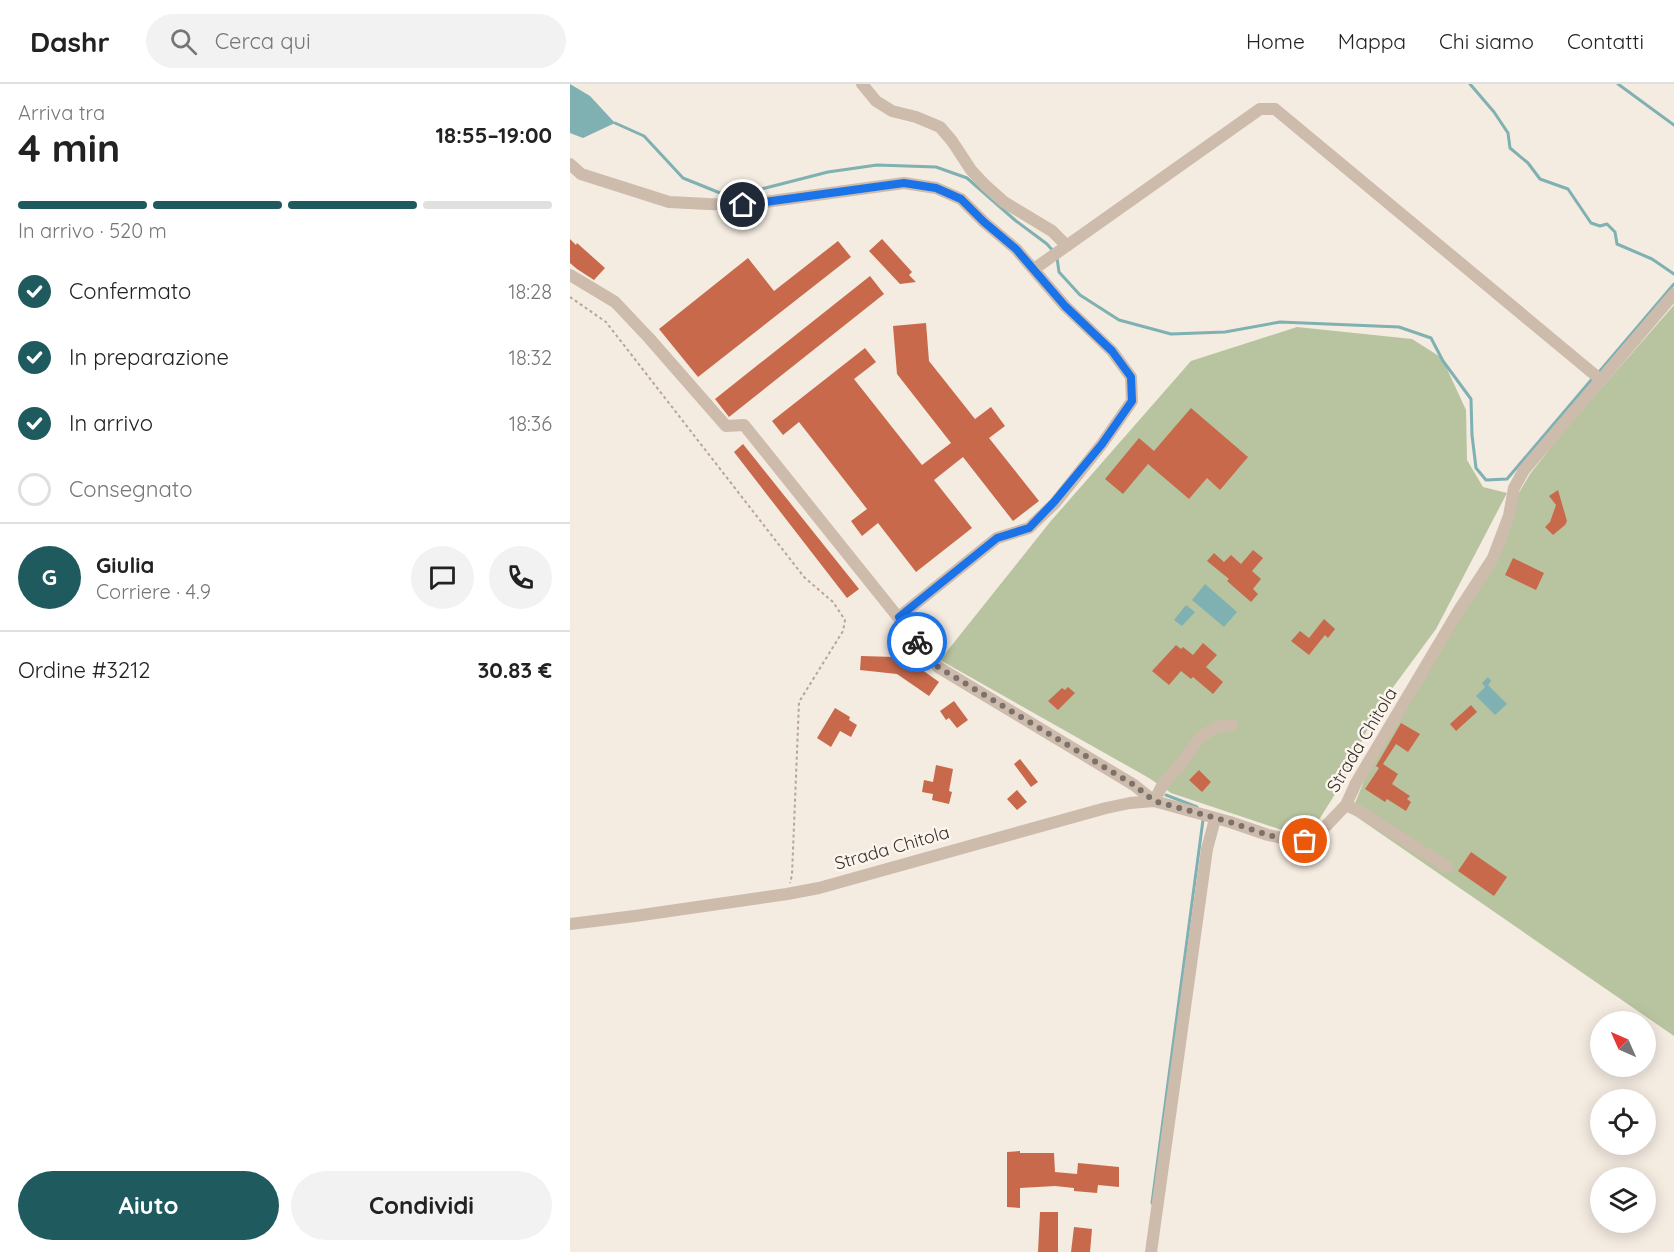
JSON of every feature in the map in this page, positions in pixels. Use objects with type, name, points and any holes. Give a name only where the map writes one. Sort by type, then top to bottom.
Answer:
[{"type":"street","points":[[862,84],[876,101],[892,111],[916,117],[940,127],[971,170],[985,185],[1004,202],[1052,231],[1058,252]]},
{"type":"street","points":[[1034,269],[1260,109],[1275,109],[1601,380]]},
{"type":"street","points":[[570,165],[582,174],[669,202],[698,204],[743,205],[904,183],[936,188],[961,199],[1016,249],[1065,306],[1112,351],[1131,377],[1132,401],[1102,444],[1061,494],[1029,528],[997,538],[899,617]]},
{"type":"street","points":[[570,274],[615,302],[726,426],[744,425],[938,667],[1134,785],[1154,801],[1163,784],[1199,738],[1216,728],[1232,725]]},
{"type":"street","name":"Strada Chitola","points":[[570,924],[819,888],[1130,803],[1154,801],[1268,835],[1305,841],[1322,830],[1346,805],[1356,783],[1459,610],[1493,558],[1509,516],[1514,488],[1524,470],[1674,294]]},
{"type":"street","points":[[1346,805],[1447,867]]},
{"type":"street","points":[[1151,1252],[1207,849],[1215,819]]},
{"type":"path","points":[[570,297],[606,322],[804,577],[833,602],[845,620],[843,632],[799,702],[792,875],[787,894]]},
{"type":"green space","points":[[1674,305],[1674,1036],[1656,1024],[1656,1011],[1638,1011],[1351,813],[1370,766],[1461,613],[1520,491],[1530,474],[1563,432]]},
{"type":"green space","points":[[1297,327],[1412,339],[1442,358],[1466,410],[1467,460],[1483,487],[1507,493],[1436,629],[1377,709],[1342,783],[1315,826],[1294,834],[1171,793],[1149,778],[940,660],[1050,522],[1191,361]]},
{"type":"water","points":[[570,84],[590,96],[615,123],[583,138],[570,133]]},
{"type":"water","points":[[1205,584],[1237,612],[1224,627],[1192,600]]},
{"type":"water","points":[[1186,605],[1195,612],[1182,626],[1174,620]]},
{"type":"water","points":[[1488,677],[1491,681],[1488,685],[1507,704],[1495,715],[1476,696],[1485,687],[1482,683]]},
{"type":"building","points":[[570,239],[605,268],[594,280],[570,263]]},
{"type":"building","points":[[882,239],[912,272],[909,275],[916,282],[900,284],[869,251]]},
{"type":"building","points":[[838,241],[851,257],[698,377],[659,329],[748,258],[774,291]]},
{"type":"building","points":[[870,276],[884,294],[729,417],[715,399]]},
{"type":"building","points":[[926,323],[929,361],[975,419],[991,407],[1005,426],[989,438],[1039,501],[1013,521],[963,457],[934,480],[972,528],[916,572],[878,523],[862,536],[851,521],[867,509],[799,422],[783,435],[772,421],[865,348],[876,362],[854,379],[922,465],[951,443],[897,374],[893,326]]},
{"type":"building","points":[[1191,408],[1248,457],[1220,490],[1207,478],[1189,499],[1148,464],[1123,494],[1105,479],[1139,438],[1154,451]]},
{"type":"building","points":[[743,444],[859,589],[847,598],[734,452]]},
{"type":"building","points":[[1558,490],[1567,521],[1553,535],[1545,527],[1550,522],[1556,505],[1549,496]]},
{"type":"building","points":[[1253,550],[1263,558],[1252,571],[1261,579],[1253,589],[1258,594],[1251,602],[1227,581],[1229,579],[1207,561],[1214,553],[1224,562],[1231,555],[1241,564]]},
{"type":"building","points":[[1513,558],[1544,573],[1536,590],[1505,575]]},
{"type":"building","points":[[1324,619],[1335,629],[1328,638],[1325,635],[1309,655],[1291,641],[1300,631],[1309,638]]},
{"type":"building","points":[[1203,643],[1217,655],[1206,667],[1223,682],[1213,694],[1193,677],[1191,679],[1181,671],[1169,685],[1152,671],[1176,645],[1181,649],[1183,647],[1193,655]]},
{"type":"building","points":[[897,653],[912,659],[910,661],[939,682],[929,696],[897,674],[860,670],[861,656],[895,657]]},
{"type":"building","points":[[1068,687],[1075,693],[1058,710],[1048,701],[1062,688],[1065,690]]},
{"type":"building","points":[[954,701],[968,720],[957,728],[949,718],[946,720],[940,711]]},
{"type":"building","points":[[1471,705],[1477,712],[1456,731],[1450,724]]},
{"type":"building","points":[[835,708],[850,717],[849,720],[857,725],[851,737],[840,731],[831,747],[817,738]]},
{"type":"building","points":[[1401,723],[1420,734],[1408,752],[1396,744],[1383,764],[1398,774],[1392,784],[1410,796],[1407,799],[1411,802],[1406,811],[1387,799],[1385,802],[1365,789],[1379,768],[1376,766]]},
{"type":"building","points":[[1020,759],[1038,782],[1031,787],[1014,764]]},
{"type":"building","points":[[936,765],[953,769],[949,804],[932,800],[933,794],[922,792],[924,780],[933,782]]},
{"type":"building","points":[[1199,770],[1211,782],[1202,792],[1189,780]]},
{"type":"building","points":[[1017,790],[1027,802],[1017,810],[1007,799]]},
{"type":"building","points":[[1471,852],[1507,877],[1494,896],[1458,871]]},
{"type":"building","points":[[1020,1151],[1020,1153],[1054,1153],[1055,1172],[1077,1174],[1078,1163],[1119,1167],[1119,1187],[1098,1185],[1097,1193],[1074,1191],[1074,1188],[1055,1186],[1020,1188],[1020,1208],[1007,1207],[1007,1152]]},
{"type":"building","points":[[1040,1212],[1058,1212],[1058,1252],[1038,1252]]},
{"type":"building","points":[[1074,1227],[1092,1229],[1090,1252],[1071,1252]]},
{"type":"waterway","points":[[1470,84],[1494,112],[1508,133],[1510,148],[1528,163],[1540,179],[1568,189],[1591,223],[1600,226],[1607,224],[1615,232],[1617,244],[1652,259],[1674,274]]},
{"type":"waterway","points":[[1618,84],[1674,125]]},
{"type":"waterway","points":[[615,123],[644,136],[683,178],[730,197],[828,172],[877,165],[936,167],[967,178],[1054,252]]},
{"type":"waterway","points":[[1057,258],[1059,272],[1080,295],[1119,320],[1171,334],[1225,332],[1280,322],[1399,327],[1431,338],[1443,361],[1471,399],[1476,468],[1486,480],[1507,479],[1592,379]]},
{"type":"waterway","points":[[1599,372],[1674,284]]},
{"type":"waterway","points":[[1166,795],[1197,807]]},
{"type":"waterway","points":[[1152,1203],[1203,820]]},
{"type":"way so far","points":[[917,642],[938,667],[1134,785],[1154,801],[1268,835],[1305,841]]},
{"type":"route","points":[[743,205],[904,183],[936,188],[961,199],[1016,249],[1065,306],[1112,351],[1131,377],[1132,401],[1102,444],[1054,502],[1029,528],[997,538],[899,617],[917,642]]}]
